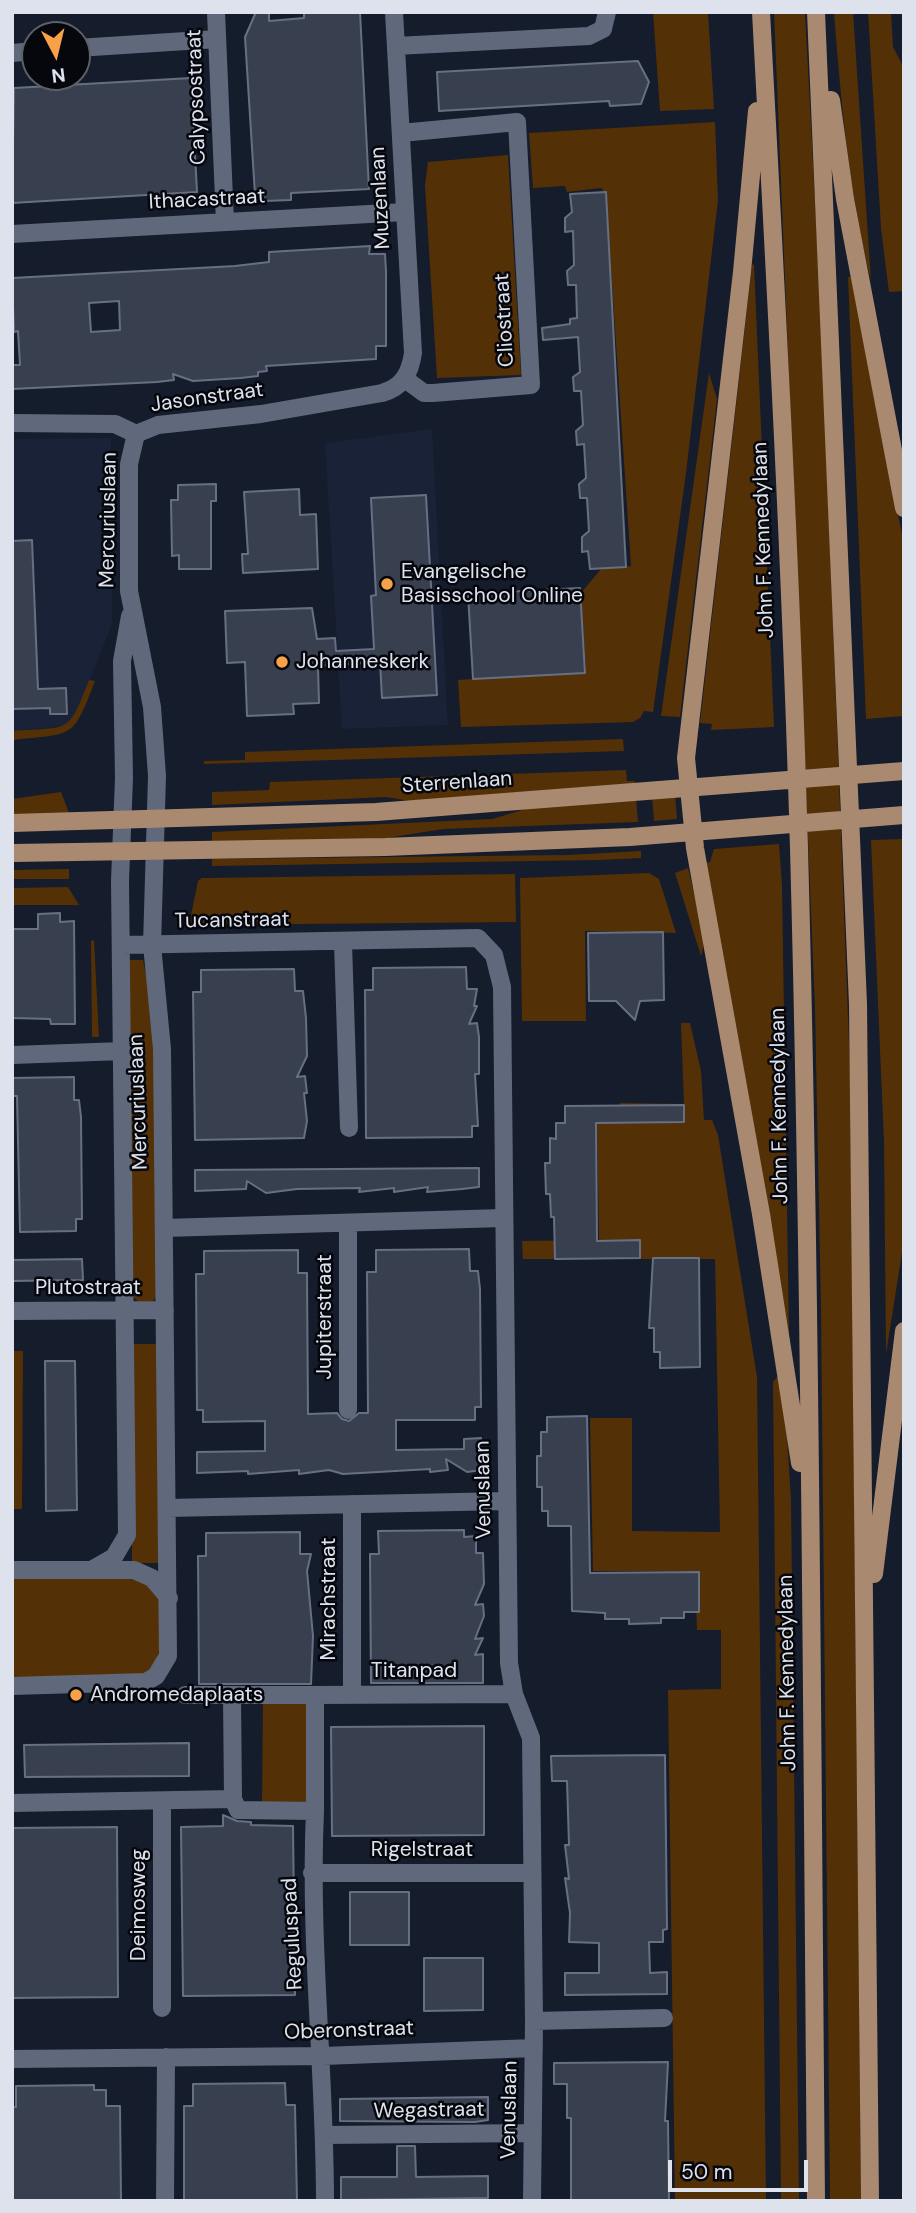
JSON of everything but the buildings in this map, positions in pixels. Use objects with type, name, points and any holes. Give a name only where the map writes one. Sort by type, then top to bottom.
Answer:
[{"type":"main road","name":"John F. Kennedylaan","points":[[761,12],[799,846],[810,1511],[816,2201]]},
{"type":"main road","points":[[817,20],[845,199],[904,508]]},
{"type":"main road","points":[[817,20],[858,1004],[870,2201]]},
{"type":"main road","points":[[763,53],[747,234],[686,758],[693,832],[810,1511]]},
{"type":"main road","name":"Sterrenlaan","points":[[12,823],[155,821],[376,812],[904,771]]},
{"type":"main road","points":[[12,853],[385,847],[693,832],[904,815]]},
{"type":"main road","points":[[865,1619],[875,1566],[904,1331]]},
{"type":"street","name":"Calypsostraat","points":[[216,12],[225,222]]},
{"type":"street","name":"Muzenlaan","points":[[394,12],[413,353],[405,379]]},
{"type":"street","points":[[396,46],[589,36],[603,29],[607,12]]},
{"type":"street","points":[[91,47],[217,39]]},
{"type":"street","name":"Cliostraat","points":[[401,133],[517,122],[531,385],[424,393],[405,379]]},
{"type":"street","name":"Ithacastraat","points":[[12,234],[405,212]]},
{"type":"street","name":"Jasonstraat","points":[[12,423],[115,424],[136,434],[158,425],[261,414],[382,393],[405,379]]},
{"type":"street","name":"Mercuriuslaan","points":[[93,1569],[114,1557],[127,1535],[121,945],[122,661],[131,608],[129,464],[136,434]]},
{"type":"street","name":"Mercuriuslaan","points":[[12,1686],[124,1685],[146,1682],[156,1676],[168,1656],[162,1049],[152,945],[157,776],[152,708],[131,608]]},
{"type":"street","name":"Tucanstraat","points":[[121,945],[343,943],[478,938],[494,955]]},
{"type":"street","points":[[343,943],[349,1128]]},
{"type":"street","name":"Venuslaan","points":[[494,955],[502,986],[509,1664],[514,1694],[531,1738],[534,2021],[532,2201]]},
{"type":"street","points":[[12,1055],[123,1051]]},
{"type":"street","name":"Jupiterstraat","points":[[164,1228],[503,1218]]},
{"type":"street","name":"Jupiterstraat","points":[[348,1223],[348,1410]]},
{"type":"street","name":"Plutostraat","points":[[12,1311],[164,1310]]},
{"type":"street","points":[[167,1508],[506,1501]]},
{"type":"street","name":"Mirachstraat","points":[[352,1504],[352,1694]]},
{"type":"street","points":[[12,1570],[93,1569],[144,1573],[160,1585],[169,1598]]},
{"type":"street","name":"Titanpad","points":[[315,1695],[514,1694]]},
{"type":"street","points":[[185,1695],[315,1695],[315,1811],[237,1810],[233,1799],[232,1696]]},
{"type":"street","points":[[12,1803],[233,1799]]},
{"type":"street","name":"Deimosweg","points":[[162,1801],[162,2008]]},
{"type":"street","name":"Reguluspad","points":[[315,1811],[312,1873],[323,2056]]},
{"type":"street","name":"Rigelstraat","points":[[312,1873],[531,1873]]},
{"type":"street","points":[[534,2021],[664,2018]]},
{"type":"street","name":"Oberonstraat","points":[[12,2059],[323,2056],[534,2048]]},
{"type":"street","points":[[323,2056],[325,2201]]},
{"type":"street","points":[[165,2201],[166,2057]]},
{"type":"street","name":"Wegastraat","points":[[325,2135],[533,2133]]},
{"type":"shaded area","points":[[653,12],[708,12],[714,109],[660,111]]},
{"type":"shaded area","points":[[774,12],[805,12],[822,336],[850,1070],[861,2201],[830,2201],[821,1308],[815,1008]]},
{"type":"shaded area","points":[[834,12],[853,12],[871,281],[851,181]]},
{"type":"shaded area","points":[[868,12],[891,12],[893,47],[904,68],[904,291],[889,292],[881,228]]},
{"type":"shaded area","points":[[715,122],[718,200],[686,473],[653,712],[644,711],[640,718],[633,722],[461,727],[458,680],[586,671],[581,593],[601,569],[631,566],[606,194],[601,188],[567,192],[565,186],[533,188],[529,133]]},
{"type":"shaded area","points":[[508,155],[521,375],[437,378],[425,185],[428,162]]},
{"type":"shaded area","points":[[754,264],[774,727],[711,730],[712,724],[700,723]]},
{"type":"shaded area","points":[[848,277],[851,277],[904,545],[904,716],[866,719]]},
{"type":"shaded area","points":[[709,373],[717,399],[680,717],[661,716]]},
{"type":"shaded area","name":"Evangelische Basisschool Online","points":[[432,429],[448,725],[342,729],[325,443]]},
{"type":"shaded area","points":[[111,438],[112,624],[74,720],[67,726],[12,731],[12,439]]},
{"type":"shaded area","points":[[89,680],[95,681],[81,715],[68,730],[48,736],[12,740],[12,731],[64,725],[76,711]]},
{"type":"shaded area","points":[[623,739],[624,751],[204,764],[204,761],[245,760],[245,752]]},
{"type":"shaded area","points":[[626,770],[627,781],[635,781],[635,785],[422,803],[386,797],[212,805],[212,792],[269,790],[270,782]]},
{"type":"shaded area","points":[[61,792],[69,813],[12,817],[12,799]]},
{"type":"shaded area","points":[[675,794],[677,819],[654,821],[652,796]]},
{"type":"shaded area","points":[[636,798],[638,822],[443,829],[381,839],[212,841],[212,832],[492,819],[532,807]]},
{"type":"shaded area","points":[[904,839],[904,1240],[886,1354],[884,1142],[871,840]]},
{"type":"shaded area","points":[[779,844],[782,886],[789,1338],[706,863],[710,862],[714,849]]},
{"type":"shaded area","points":[[641,851],[641,858],[599,860],[212,866],[212,859],[568,855]]},
{"type":"shaded area","points":[[688,868],[705,940],[701,956],[675,873]]},
{"type":"shaded area","points":[[69,869],[69,879],[12,879],[12,870]]},
{"type":"shaded area","points":[[649,873],[659,879],[676,933],[585,931],[586,1021],[522,1021],[520,878]]},
{"type":"shaded area","points":[[515,874],[516,922],[189,925],[198,881],[202,878]]},
{"type":"shaded area","points":[[68,887],[79,905],[12,905],[12,888]]},
{"type":"shaded area","points":[[94,940],[99,1037],[92,1037],[91,941]]},
{"type":"shaded area","points":[[127,960],[143,960],[156,1026],[158,1295],[153,1301],[139,1302],[132,1296]]},
{"type":"shaded area","points":[[681,1023],[690,1023],[701,1071],[704,1120],[712,1120],[718,1135],[757,1377],[766,2201],[675,2201],[668,1690],[721,1689],[721,1630],[697,1630],[695,1571],[593,1571],[590,1418],[632,1418],[632,1531],[720,1532],[715,1259],[523,1259],[522,1241],[599,1240],[597,1123],[619,1122],[620,1103],[684,1104]]},
{"type":"shaded area","points":[[132,1344],[160,1344],[163,1563],[132,1563]]},
{"type":"shaded area","points":[[12,1351],[23,1351],[22,1509],[12,1509]]},
{"type":"shaded area","points":[[778,1376],[786,1421],[791,1500],[799,2201],[781,2201],[773,1382]]},
{"type":"shaded area","points":[[135,1576],[155,1591],[163,1613],[160,1648],[157,1658],[145,1674],[12,1679],[12,1577]]},
{"type":"shaded area","points":[[263,1700],[310,1700],[311,1805],[262,1805]]},
{"type":"place","name":"Evangelische Basisschool Online","points":[[387,584]]},
{"type":"place","name":"Johanneskerk","points":[[282,662]]},
{"type":"place","name":"Andromedaplaats","points":[[76,1695]]}]
